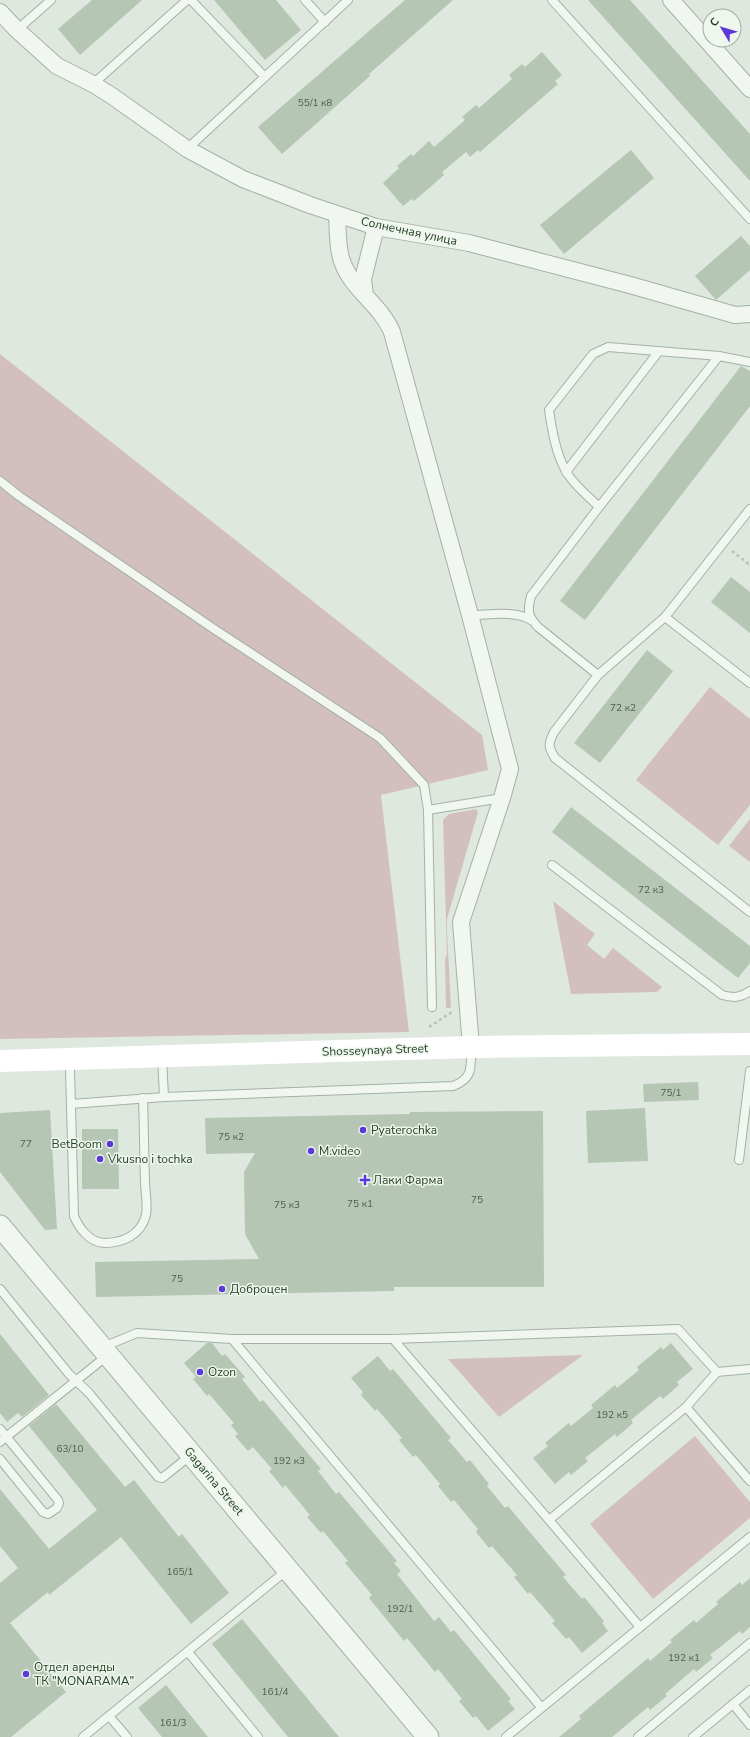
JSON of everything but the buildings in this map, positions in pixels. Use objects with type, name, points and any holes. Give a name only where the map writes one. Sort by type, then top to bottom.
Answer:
[{"type":"main road","name":"Shosseynaya Street","points":[[0,1061],[471,1047],[750,1044]]},
{"type":"street","points":[[671,0],[750,89]]},
{"type":"street","name":"Солнечная улица","points":[[0,12],[17,30],[57,66],[93,84],[187,149],[243,178],[337,215],[376,227],[469,243],[630,285],[735,315],[750,314]]},
{"type":"street","points":[[337,215],[341,261],[349,276],[388,321],[392,332],[470,616],[510,769],[502,798],[461,922],[471,1047]]},
{"type":"street","points":[[365,295],[363,279],[376,227]]},
{"type":"street","name":"Gagarina Street","points":[[0,1226],[106,1350],[287,1570],[428,1737]]},
{"type":"lane","points":[[17,30],[51,0]]},
{"type":"lane","points":[[93,84],[187,0]]},
{"type":"lane","points":[[191,0],[265,77]]},
{"type":"lane","points":[[305,0],[325,22]]},
{"type":"lane","points":[[187,149],[348,0]]},
{"type":"lane","points":[[552,0],[750,219]]},
{"type":"lane","points":[[599,507],[580,489],[566,472],[559,455],[549,410],[593,354],[608,347],[719,356],[750,362]]},
{"type":"lane","points":[[566,472],[659,351]]},
{"type":"lane","points":[[531,620],[528,610],[531,596],[599,507],[719,356]]},
{"type":"lane","points":[[0,481],[25,501],[207,624],[380,738],[424,786],[428,810],[432,1007]]},
{"type":"lane","points":[[750,509],[747,518],[723,544],[665,617],[598,675],[554,732],[550,740],[549,749],[555,758],[750,912]]},
{"type":"lane","points":[[470,616],[523,615],[598,675]]},
{"type":"lane","points":[[665,617],[750,683]]},
{"type":"lane","points":[[428,810],[502,798]]},
{"type":"lane","points":[[552,865],[722,996],[732,998],[744,996],[750,991]]},
{"type":"lane","points":[[71,1104],[164,1097],[453,1086],[463,1080],[469,1073],[471,1068],[471,1047]]},
{"type":"lane","points":[[162,1056],[164,1097]]},
{"type":"lane","points":[[70,1070],[74,1216],[78,1226],[88,1236],[99,1243],[114,1243],[125,1240],[135,1234],[146,1214],[143,1098]]},
{"type":"lane","points":[[739,1160],[750,1071]]},
{"type":"lane","points":[[0,1289],[69,1374],[89,1393],[158,1477],[162,1478],[192,1454]]},
{"type":"lane","points":[[3,1440],[76,1380],[106,1350],[137,1333],[232,1339],[393,1339],[678,1329],[717,1372]]},
{"type":"lane","points":[[232,1339],[542,1707]]},
{"type":"lane","points":[[393,1339],[640,1627]]},
{"type":"lane","points":[[549,1520],[686,1407],[717,1372],[750,1369]]},
{"type":"lane","points":[[686,1407],[750,1481]]},
{"type":"lane","points":[[0,1429],[3,1440],[58,1500],[58,1506],[48,1514],[43,1512],[0,1459]]},
{"type":"lane","points":[[506,1737],[750,1537]]},
{"type":"lane","points":[[83,1737],[287,1570]]},
{"type":"lane","points":[[638,1737],[750,1643]]},
{"type":"lane","points":[[188,1652],[258,1737]]},
{"type":"lane","points":[[693,1737],[750,1690]]},
{"type":"lane","points":[[733,1704],[750,1725]]},
{"type":"lane","points":[[109,1716],[127,1737]]},
{"type":"path","points":[[723,544],[750,565]]},
{"type":"path","points":[[427,1029],[454,1010]]},
{"type":"shaded area","points":[[0,354],[482,735],[488,770],[381,795],[409,1032],[0,1039]]},
{"type":"shaded area","points":[[710,687],[750,719],[750,805],[718,845],[636,780]]},
{"type":"shaded area","points":[[476,809],[478,812],[447,919],[451,1008],[446,1008],[445,960],[447,954],[443,820],[449,814]]},
{"type":"shaded area","points":[[750,819],[750,862],[729,846]]},
{"type":"shaded area","points":[[553,901],[595,934],[587,945],[604,959],[613,948],[662,987],[657,992],[571,994]]},
{"type":"shaded area","points":[[583,1355],[499,1417],[448,1359]]},
{"type":"shaded area","points":[[695,1436],[750,1502],[750,1518],[653,1599],[590,1524]]},
{"type":"place","name":"Pyaterochka","points":[[363,1130]]},
{"type":"place","name":"BetBoom","points":[[110,1144]]},
{"type":"place","name":"M.video","points":[[311,1151]]},
{"type":"place","name":"Vkusno i tochka","points":[[100,1159]]},
{"type":"place","name":"Лаки Фарма","points":[[365,1180]]},
{"type":"place","name":"Доброцен","points":[[222,1289]]},
{"type":"place","name":"Ozon","points":[[200,1372]]},
{"type":"place","name":"Отдел аренды ТК \"MONARAMA\"","points":[[26,1674]]}]
